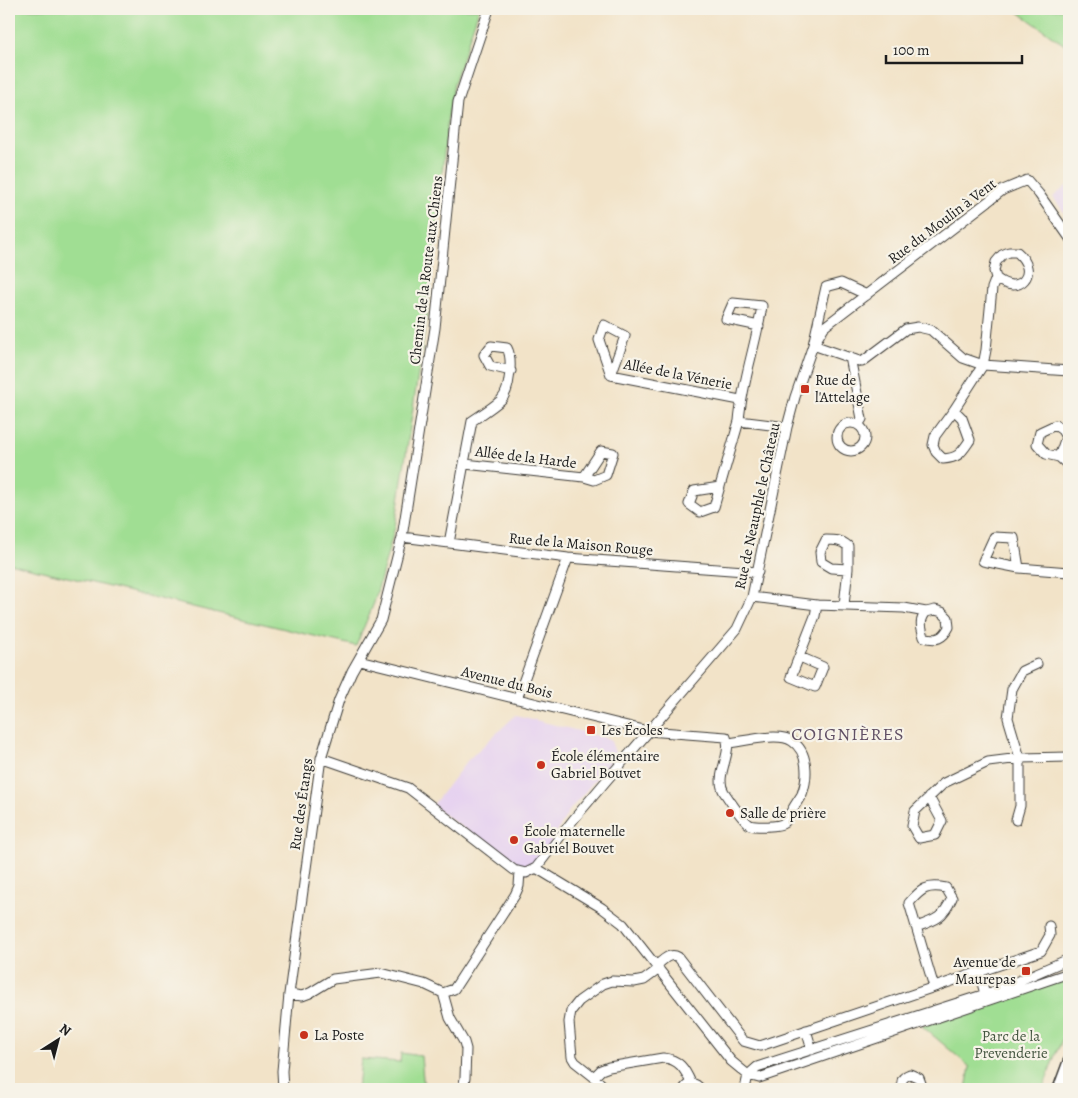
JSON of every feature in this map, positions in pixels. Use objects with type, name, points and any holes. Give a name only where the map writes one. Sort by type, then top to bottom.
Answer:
[{"type":"street","name":"Chemin de la Route aux Chiens","points":[[402,537],[435,328],[458,102],[489,9]]},
{"type":"street","name":"Rue du Moulin à Vent","points":[[813,345],[824,327],[1003,190],[1027,180],[1069,237]]},
{"type":"street","points":[[954,410],[962,418],[970,440],[960,454],[953,458],[943,458],[936,452],[933,445],[935,436],[983,365],[992,288],[996,278]]},
{"type":"street","name":"Rue de Neauphle le Château","points":[[536,868],[573,820],[737,629],[752,597],[794,397],[813,345],[826,287],[841,283],[868,295]]},
{"type":"street","name":"Allée de la Vénerie","points":[[604,325],[625,336],[611,375],[599,340],[604,325]]},
{"type":"street","name":"Allée de la Vénerie","points":[[720,487],[739,421],[740,400],[759,326]]},
{"type":"street","points":[[813,345],[862,362],[906,329],[918,328],[931,330],[963,358],[983,365],[1069,372]]},
{"type":"street","points":[[850,357],[862,419],[858,425]]},
{"type":"street","name":"Allée de la Harde","points":[[449,543],[466,464],[472,421],[503,398],[511,371]]},
{"type":"street","name":"Allée de la Vénerie","points":[[611,375],[740,400]]},
{"type":"street","points":[[739,421],[787,427]]},
{"type":"street","points":[[1059,457],[1069,466]]},
{"type":"street","name":"Allée de la Harde","points":[[466,464],[584,477]]},
{"type":"street","name":"Rue de la Maison Rouge","points":[[402,537],[568,558],[758,572]]},
{"type":"street","name":"Rue des Étangs","points":[[283,1089],[282,1071],[289,994],[321,758],[339,700],[381,620],[402,537]]},
{"type":"street","points":[[1019,568],[1014,538],[994,537],[983,561],[1019,568],[1069,572]]},
{"type":"street","points":[[517,699],[568,558]]},
{"type":"street","points":[[844,605],[848,569]]},
{"type":"street","points":[[752,597],[817,604],[904,608],[926,612]]},
{"type":"street","points":[[800,657],[815,616],[817,604]]},
{"type":"street","name":"Avenue du Bois","points":[[359,660],[648,731],[718,735],[726,737],[729,743]]},
{"type":"street","points":[[1016,820],[1020,806],[1020,758],[1008,718],[1012,689],[1022,671],[1037,664]]},
{"type":"street","points":[[768,737],[783,738],[792,741],[800,749],[805,762],[806,779],[802,795],[784,823],[778,826],[756,826],[750,824],[744,820],[723,790],[722,774],[729,743],[768,737]]},
{"type":"street","points":[[929,797],[944,783],[988,762],[1020,758],[1069,757]]},
{"type":"street","points":[[321,758],[408,788],[514,870],[526,873],[536,868],[602,908],[623,924],[731,1061],[748,1074],[759,1078],[1069,973]]},
{"type":"street","points":[[289,994],[306,995],[333,979],[381,973],[424,984],[443,993],[454,989],[515,895],[519,886],[520,872]]},
{"type":"street","points":[[916,927],[934,920],[946,912],[952,898],[946,888],[934,885],[919,890],[909,904],[934,987]]},
{"type":"street","points":[[606,1089],[575,1062],[572,1057],[569,1022],[573,1008],[584,997],[603,984],[612,981],[634,982],[644,980],[670,955],[678,957],[743,1041],[760,1046],[1041,951],[1050,935],[1049,926]]},
{"type":"street","points":[[745,1089],[748,1074],[757,1067],[985,994],[1069,958]]},
{"type":"street","points":[[979,972],[985,994]]},
{"type":"street","points":[[443,993],[450,1018],[466,1049],[463,1089]]},
{"type":"street","points":[[806,1030],[812,1050]]},
{"type":"street","points":[[594,1077],[601,1070],[609,1067],[670,1058],[681,1065],[688,1086],[696,1084],[700,1089]]},
{"type":"street","points":[[1059,1089],[1069,1062]]},
{"type":"street","points":[[903,1089],[902,1079],[910,1074],[919,1078],[923,1089]]},
{"type":"shaded area","points":[[1069,184],[1069,219],[1053,197]]},
{"type":"shaded area","points":[[516,715],[610,739],[616,755],[569,811],[536,868],[526,873],[432,806],[468,760]]},
{"type":"green space","points":[[9,9],[479,9],[454,83],[448,116],[428,309],[395,527],[374,603],[356,646],[9,563]]},
{"type":"green space","points":[[1014,9],[1069,9],[1069,48]]},
{"type":"green space","name":"Parc de la Prevenderie","points":[[1068,978],[1069,1027],[1055,1055],[1043,1089],[966,1089],[970,1067],[922,1026]]},
{"type":"green space","points":[[401,1053],[421,1056],[424,1089],[356,1089],[361,1059],[400,1062]]},
{"type":"place","name":"Rue de l'Attelage","points":[[805,389]]},
{"type":"place","name":"Les Écoles","points":[[591,730]]},
{"type":"place","name":"École élémentaire Gabriel Bouvet","points":[[541,765]]},
{"type":"place","name":"Salle de prière","points":[[730,813]]},
{"type":"place","name":"École maternelle Gabriel Bouvet","points":[[514,840]]},
{"type":"place","name":"Avenue de Maurepas","points":[[1026,971]]},
{"type":"place","name":"La Poste","points":[[304,1035]]},
{"type":"district","name":"COIGNIÈRES","points":[[848,734]]}]
